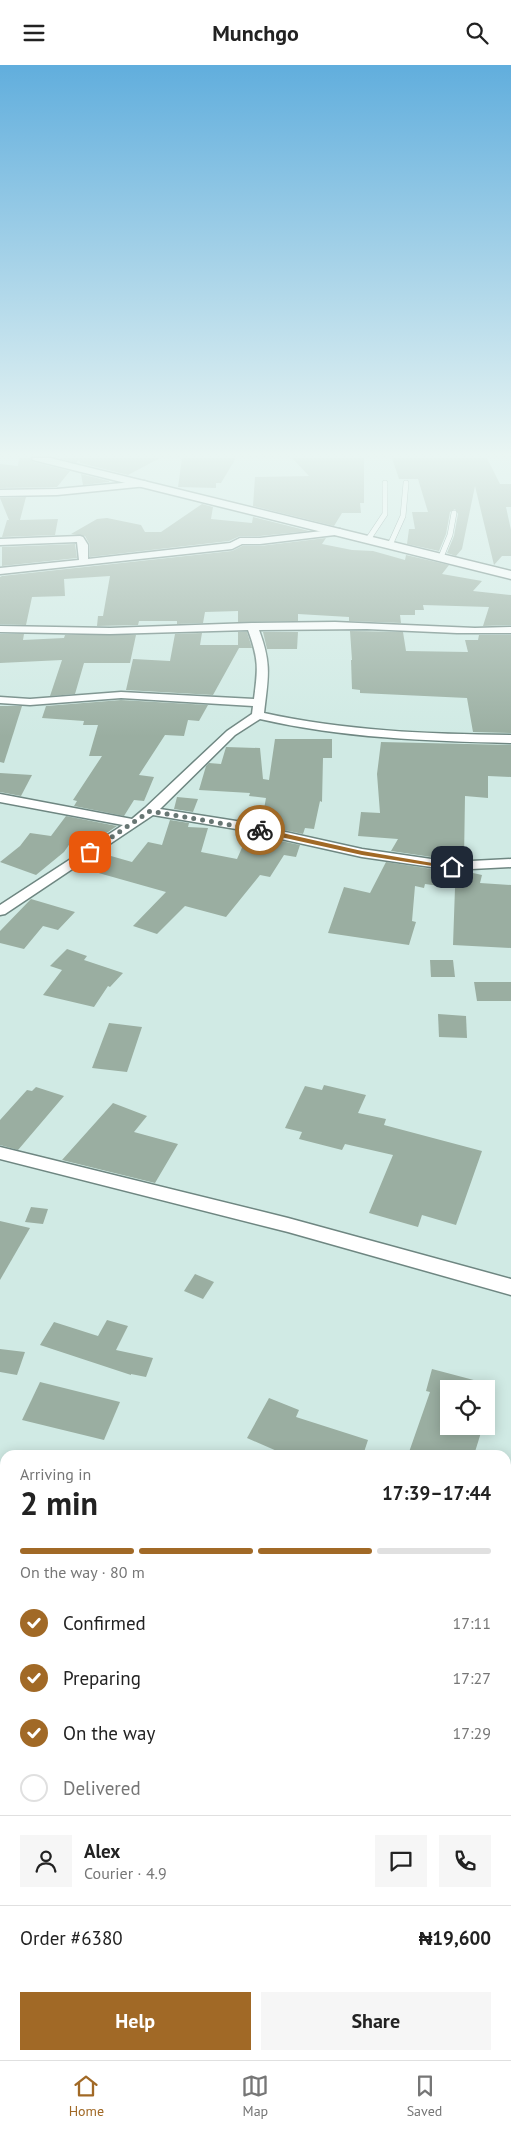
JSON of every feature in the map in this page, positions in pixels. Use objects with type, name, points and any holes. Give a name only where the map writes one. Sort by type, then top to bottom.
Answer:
[{"type":"street","points":[[83,551],[84,563]]},
{"type":"street","points":[[0,571],[84,563],[172,551]]},
{"type":"street","points":[[416,551],[511,575]]},
{"type":"street","points":[[0,629],[45,627],[107,631],[252,626],[367,626],[464,631],[511,630]]},
{"type":"street","points":[[0,911],[150,811],[231,733],[259,709],[264,667],[261,650],[252,626]]},
{"type":"street","points":[[0,700],[30,702],[121,695],[259,709],[291,723],[351,731],[511,739]]},
{"type":"street","points":[[0,798],[134,823]]},
{"type":"street","points":[[150,811],[236,825],[362,853],[452,867],[511,863]]},
{"type":"street","points":[[0,1153],[288,1225],[511,1287]]},
{"type":"lane","points":[[441,557],[443,551]]},
{"type":"building","points":[[2,551],[76,551],[77,558],[2,566]]},
{"type":"building","points":[[90,551],[141,551],[90,557]]},
{"type":"building","points":[[231,551],[373,551],[405,560],[406,555],[449,565],[442,574],[482,581],[473,591],[511,595],[511,625],[483,626],[489,607],[423,605],[424,610],[415,610],[415,615],[400,615],[401,623],[349,621],[349,617],[298,614],[298,621],[238,622],[238,611],[205,612],[203,623],[177,624],[177,621],[139,621],[138,625],[97,626],[98,616],[103,616],[110,576],[64,579],[65,596],[32,597],[26,625],[0,624],[0,577]]},
{"type":"building","points":[[448,551],[460,551],[456,556],[447,553]]},
{"type":"building","points":[[491,551],[511,551],[511,556],[502,556],[494,565]]},
{"type":"building","points":[[350,631],[403,632],[406,651],[468,652],[465,640],[478,640],[479,635],[511,635],[511,733],[473,732],[467,698],[360,693],[360,690],[352,689]]},
{"type":"building","points":[[238,632],[247,632],[252,648],[239,648],[213,695],[126,690],[133,659],[170,661],[175,634],[202,633],[200,645],[238,645]]},
{"type":"building","points":[[263,632],[298,632],[297,649],[267,649]]},
{"type":"building","points":[[0,634],[24,634],[23,640],[64,638],[65,635],[136,635],[130,663],[84,663],[75,694],[50,696],[62,660],[0,663]]},
{"type":"building","points":[[121,700],[208,705],[199,721],[188,720],[184,736],[165,735],[139,775],[154,777],[144,801],[134,800],[124,816],[74,806],[77,801],[73,800],[102,756],[89,756],[98,725],[83,725],[84,721],[42,718],[46,706]]},
{"type":"building","points":[[0,706],[22,706],[4,763],[0,762]]},
{"type":"building","points":[[275,739],[332,739],[332,758],[323,758],[322,802],[320,801],[314,829],[305,828],[303,834],[261,825],[266,798],[249,796],[250,793],[199,790],[206,766],[209,763],[221,764],[226,747],[260,748],[263,779],[269,780]]},
{"type":"building","points":[[381,742],[511,745],[511,777],[488,776],[488,798],[465,796],[464,859],[452,860],[391,851],[398,839],[358,836],[361,812],[380,813],[377,774]]},
{"type":"building","points":[[0,773],[32,775],[21,796],[0,792]]},
{"type":"building","points":[[177,797],[198,799],[193,812],[174,809]]},
{"type":"building","points":[[66,816],[117,826],[102,836],[78,832],[64,852],[36,875],[0,862],[20,846],[30,833],[51,836]]},
{"type":"building","points":[[170,820],[189,823],[188,827],[208,828],[201,852],[237,859],[248,834],[300,845],[296,857],[284,855],[270,877],[260,875],[226,917],[185,906],[157,934],[133,926],[166,892],[95,872],[111,856],[132,862],[148,842],[162,845]]},
{"type":"building","points":[[386,862],[452,872],[464,871],[482,875],[480,883],[511,885],[511,948],[453,945],[455,888],[425,884],[424,888],[415,886],[412,921],[416,922],[409,945],[328,933],[344,887],[370,893]]},
{"type":"building","points":[[31,899],[75,912],[58,930],[43,926],[24,949],[0,943],[0,931]]},
{"type":"building","points":[[67,949],[87,956],[84,960],[123,973],[110,987],[108,986],[94,1007],[43,995],[62,970],[50,966]]},
{"type":"building","points":[[430,960],[453,960],[455,977],[431,977]]},
{"type":"building","points":[[474,982],[511,982],[511,1001],[477,1001]]},
{"type":"building","points":[[438,1014],[466,1016],[467,1038],[439,1037]]},
{"type":"building","points":[[109,1023],[142,1027],[127,1072],[92,1068]]},
{"type":"building","points":[[324,1085],[366,1095],[358,1113],[386,1119],[384,1125],[482,1151],[456,1225],[422,1215],[418,1227],[369,1213],[393,1155],[345,1144],[342,1150],[299,1139],[302,1132],[285,1128],[305,1086],[322,1090]]},
{"type":"building","points":[[36,1087],[64,1096],[18,1150],[0,1145],[0,1120],[27,1090],[32,1091]]},
{"type":"building","points":[[113,1103],[147,1116],[134,1132],[178,1144],[155,1183],[62,1160]]},
{"type":"building","points":[[31,1207],[48,1209],[43,1224],[25,1222]]},
{"type":"building","points":[[0,1221],[30,1228],[0,1280]]},
{"type":"building","points":[[195,1274],[214,1282],[203,1299],[184,1291]]},
{"type":"building","points":[[107,1320],[128,1326],[116,1350],[153,1358],[146,1377],[131,1375],[40,1345],[54,1322],[98,1336]]},
{"type":"building","points":[[0,1349],[25,1352],[17,1375],[0,1372]]},
{"type":"building","points":[[432,1369],[474,1380],[440,1380],[440,1435],[480,1435],[476,1450],[410,1450],[430,1392],[426,1391]]},
{"type":"building","points":[[40,1382],[120,1402],[104,1440],[22,1420]]},
{"type":"building","points":[[269,1398],[299,1410],[296,1417],[368,1440],[365,1450],[275,1450],[247,1438]]},
{"type":"way so far","points":[[90,852],[150,811],[260,830]]},
{"type":"route","points":[[260,830],[362,853],[452,867]]}]
